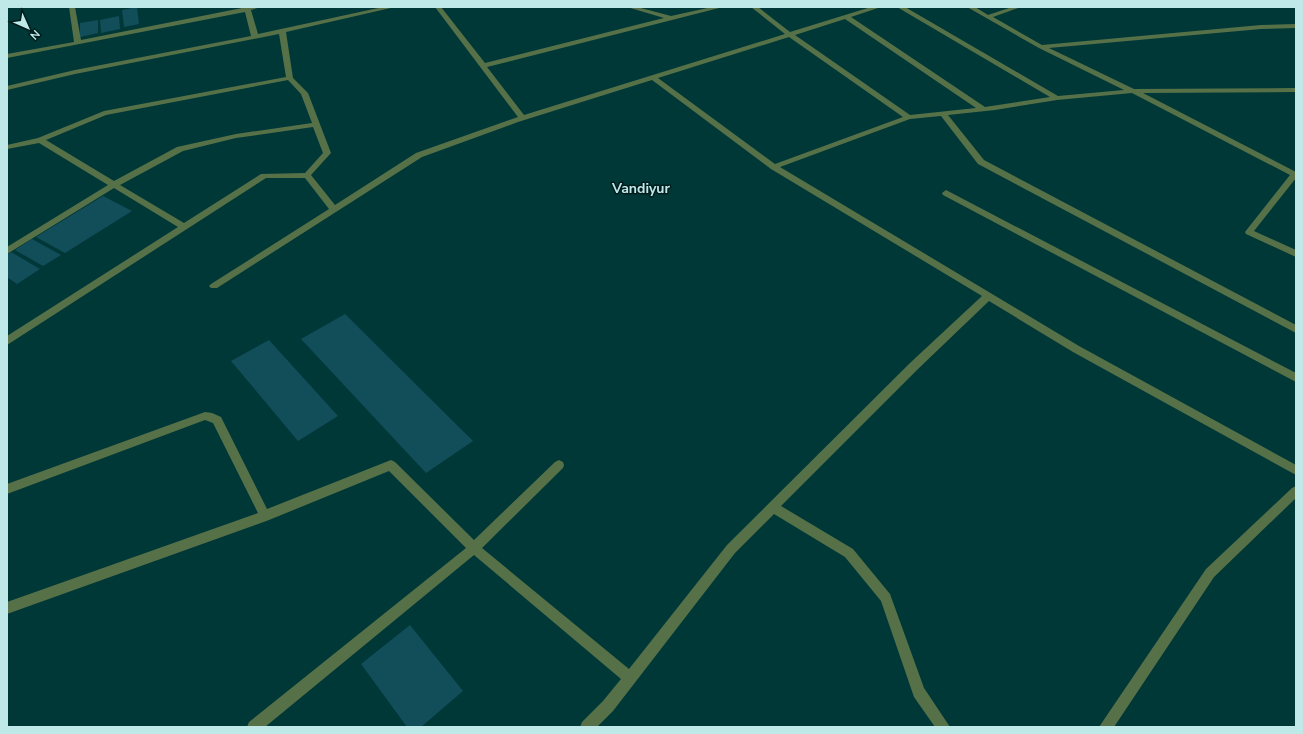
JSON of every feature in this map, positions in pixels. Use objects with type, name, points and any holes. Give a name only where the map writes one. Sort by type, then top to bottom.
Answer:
[{"type":"street","points":[[72,7],[78,43]]},
{"type":"street","points":[[7,56],[258,7]]},
{"type":"street","points":[[7,88],[75,72],[255,37],[392,7]]},
{"type":"street","points":[[438,7],[523,118]]},
{"type":"street","points":[[630,7],[671,18]]},
{"type":"street","points":[[483,66],[720,7]]},
{"type":"street","points":[[754,7],[790,35],[909,117]]},
{"type":"street","points":[[214,286],[419,155],[523,118],[878,7]]},
{"type":"street","points":[[900,7],[1056,98]]},
{"type":"street","points":[[970,7],[1041,47],[1133,91],[1296,174],[1249,232],[1296,254]]},
{"type":"street","points":[[988,17],[1018,7]]},
{"type":"street","points":[[247,9],[255,37]]},
{"type":"street","points":[[846,17],[983,109]]},
{"type":"street","points":[[1041,47],[1261,27],[1296,26]]},
{"type":"street","points":[[7,341],[264,176],[307,175],[327,153],[315,125],[304,92],[290,78],[282,31]]},
{"type":"street","points":[[653,77],[774,167],[1076,349],[1296,470]]},
{"type":"street","points":[[7,147],[40,140],[104,113],[290,78]]},
{"type":"street","points":[[774,167],[909,117],[983,109],[1056,98],[1133,91],[1296,90]]},
{"type":"street","points":[[943,113],[981,162],[1296,329]]},
{"type":"street","points":[[7,251],[113,185],[180,148],[236,136],[315,125]]},
{"type":"street","points":[[40,140],[184,227]]},
{"type":"street","points":[[307,175],[334,209]]},
{"type":"street","points":[[946,193],[1296,378]]},
{"type":"street","points":[[588,727],[608,706],[732,549],[914,366],[988,296]]},
{"type":"street","points":[[7,489],[205,416],[212,417],[217,420],[265,516]]},
{"type":"street","points":[[7,608],[265,516],[391,465],[474,548],[550,613],[630,678]]},
{"type":"street","points":[[254,727],[474,548],[559,465]]},
{"type":"street","points":[[1106,727],[1210,573],[1296,491]]},
{"type":"street","points":[[773,507],[849,553],[886,598],[919,692],[943,727]]},
{"type":"building","points":[[137,7],[139,24],[124,27],[122,10]]},
{"type":"building","points":[[119,16],[120,29],[101,33],[100,20]]},
{"type":"building","points":[[98,20],[98,33],[80,37],[80,23]]},
{"type":"building","points":[[103,196],[132,211],[65,253],[36,237]]},
{"type":"building","points":[[32,239],[61,255],[43,266],[15,250]]},
{"type":"building","points":[[11,252],[40,269],[17,284],[7,277],[7,255]]},
{"type":"building","points":[[345,314],[473,441],[426,473],[301,339]]},
{"type":"building","points":[[269,340],[338,416],[298,441],[231,361]]},
{"type":"building","points":[[410,625],[463,691],[421,727],[407,727],[361,664]]},
{"type":"district","name":"Vandiyur","points":[[641,188]]}]
